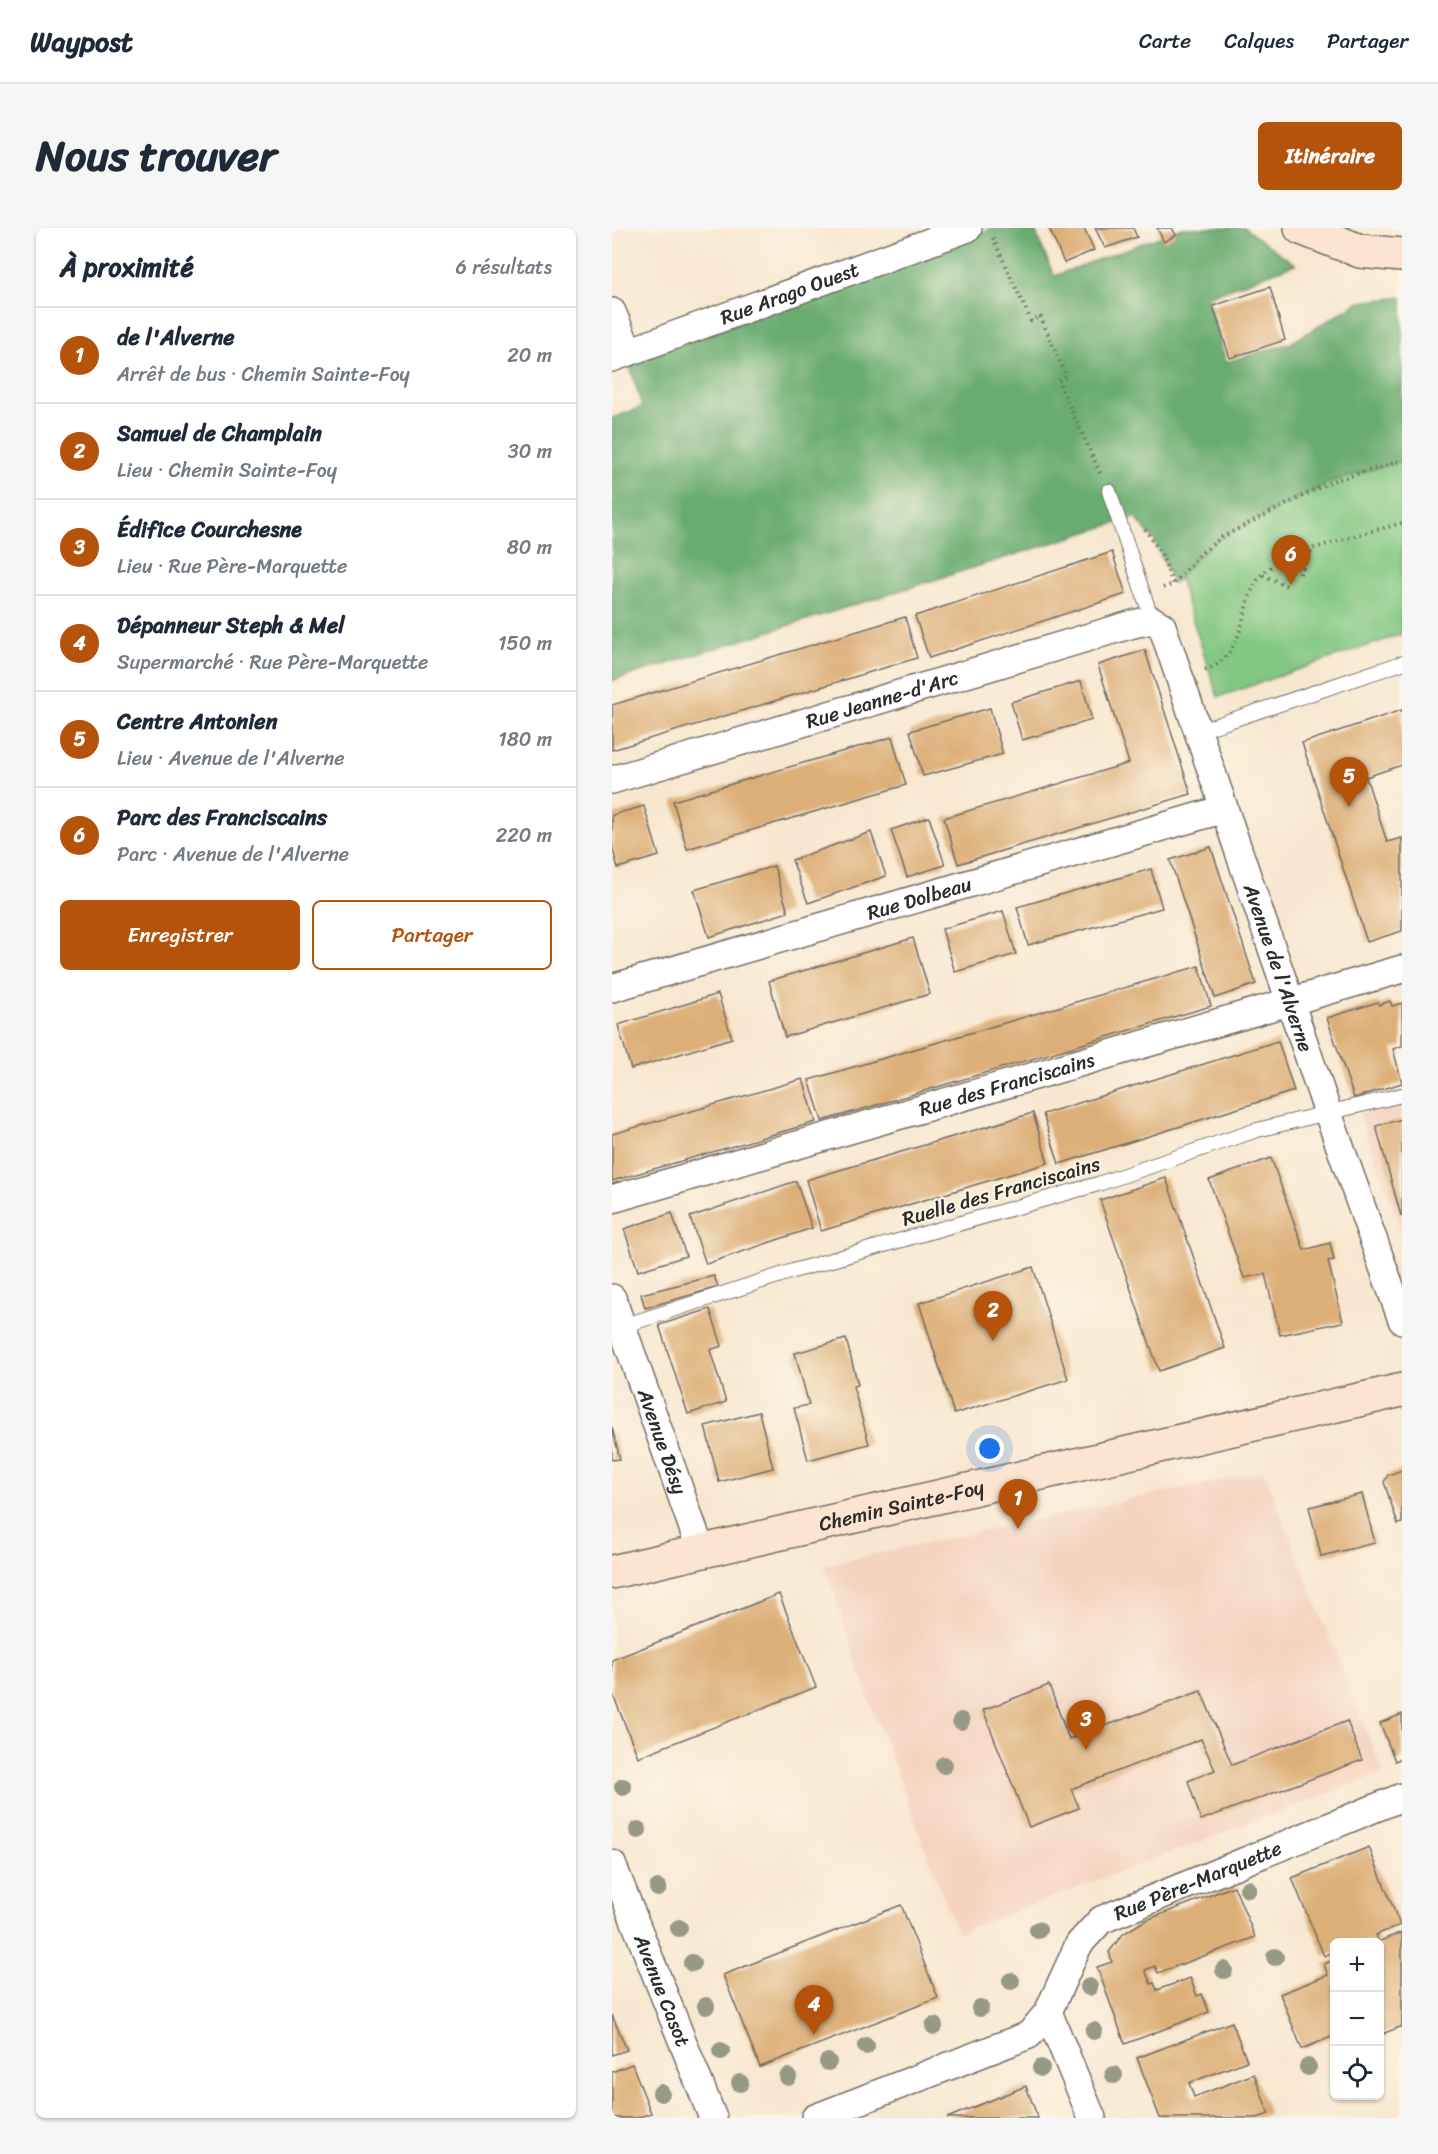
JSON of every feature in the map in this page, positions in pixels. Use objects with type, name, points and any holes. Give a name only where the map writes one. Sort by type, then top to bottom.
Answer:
[{"type":"main road","points":[[1301,228],[1360,251],[1402,255]]},
{"type":"main road","name":"Chemin Sainte-Foy","points":[[612,1572],[1402,1389]]},
{"type":"street","name":"Rue Arago Ouest","points":[[620,355],[980,232]]},
{"type":"street","points":[[612,312],[620,355]]},
{"type":"street","name":"Avenue de l'Alverne","points":[[1149,608],[1162,626],[1328,1113],[1402,1320]]},
{"type":"street","name":"Rue Jeanne-d'Arc","points":[[612,780],[1149,608]]},
{"type":"street","name":"Rue Dolbeau","points":[[612,988],[1224,809]]},
{"type":"street","name":"Rue des Franciscains","points":[[612,1199],[1402,969]]},
{"type":"street","name":"Avenue Désy","points":[[612,1298],[617,1328],[701,1551]]},
{"type":"street","name":"Rue Père-Marquette","points":[[815,2118],[1029,2036],[1048,2012],[1079,1944],[1101,1920],[1402,1797]]},
{"type":"street","name":"Avenue Casot","points":[[612,1864],[712,2118]]},
{"type":"street","points":[[1048,2012],[1092,2118]]},
{"type":"lane","points":[[1106,485],[1149,608]]},
{"type":"lane","points":[[1199,731],[1402,663]]},
{"type":"lane","name":"Ruelle des Franciscains","points":[[617,1328],[793,1271],[1098,1184],[1257,1130],[1402,1095]]},
{"type":"path","points":[[980,232],[1031,321],[1040,316],[1066,376],[1058,381],[1106,485]]},
{"type":"path","points":[[1149,608],[1199,555],[1222,537],[1332,481],[1402,461]]},
{"type":"path","points":[[1180,679],[1225,660],[1235,645],[1253,594],[1268,569],[1289,557],[1402,523]]},
{"type":"path","points":[[1300,574],[1311,551]]},
{"type":"path","points":[[1263,575],[1289,587]]},
{"type":"shaded area","points":[[1402,1100],[1402,1232],[1359,1114]]},
{"type":"shaded area","points":[[1264,1471],[1383,1773],[957,1933],[868,1696],[824,1565]]},
{"type":"green space","points":[[993,228],[1034,228],[1054,276],[1183,228],[1244,228],[1295,264],[1207,297],[1226,362],[1291,343],[1359,302],[1402,297],[1402,461],[1332,481],[1222,537],[1199,555],[1173,584],[1154,540],[1135,517],[612,681],[612,418],[642,407],[629,363]]},
{"type":"green space","points":[[1402,455],[1402,634],[1218,697],[1165,535]]},
{"type":"building","points":[[1049,228],[1084,228],[1094,250],[1064,263]]},
{"type":"building","points":[[1095,228],[1133,228],[1137,237],[1105,248]]},
{"type":"building","points":[[1157,228],[1172,228],[1176,235],[1164,242]]},
{"type":"building","points":[[1270,287],[1285,340],[1230,358],[1213,306]]},
{"type":"building","points":[[1112,552],[1126,594],[929,658],[915,616]]},
{"type":"building","points":[[905,617],[917,658],[612,750],[612,705]]},
{"type":"building","points":[[1145,650],[1191,794],[958,864],[944,818],[1129,763],[1098,665]]},
{"type":"building","points":[[1081,681],[1092,720],[1022,740],[1011,702]]},
{"type":"building","points":[[990,708],[1003,754],[923,776],[910,731]]},
{"type":"building","points":[[1402,710],[1402,765],[1366,777],[1387,842],[1402,838],[1402,931],[1367,942],[1302,743]]},
{"type":"building","points":[[892,737],[906,785],[687,849],[673,801]]},
{"type":"building","points":[[644,806],[659,856],[618,868],[612,846],[612,815]]},
{"type":"building","points":[[929,817],[945,865],[907,877],[891,830]]},
{"type":"building","points":[[871,832],[886,876],[808,903],[792,860]]},
{"type":"building","points":[[1211,847],[1256,984],[1215,998],[1170,860]]},
{"type":"building","points":[[774,866],[788,912],[709,937],[694,890]]},
{"type":"building","points":[[1151,869],[1162,908],[1028,945],[1017,907]]},
{"type":"building","points":[[1003,911],[1016,954],[955,972],[942,929]]},
{"type":"building","points":[[913,938],[930,994],[785,1037],[769,981]]},
{"type":"building","points":[[1199,966],[1211,1006],[822,1121],[809,1080]]},
{"type":"building","points":[[718,994],[732,1038],[631,1069],[618,1025]]},
{"type":"building","points":[[1390,1001],[1392,1006],[1402,1003],[1402,1046],[1393,1049],[1402,1083],[1354,1098],[1327,1018],[1378,1002],[1379,1005]]},
{"type":"building","points":[[1278,1041],[1294,1091],[1059,1164],[1043,1114]]},
{"type":"building","points":[[803,1079],[816,1122],[612,1181],[612,1134]]},
{"type":"building","points":[[1033,1113],[1048,1163],[821,1231],[806,1180]]},
{"type":"building","points":[[1402,1119],[1402,1216],[1401,1216],[1376,1126]]},
{"type":"building","points":[[1271,1158],[1304,1250],[1330,1243],[1334,1260],[1328,1261],[1343,1322],[1280,1335],[1265,1274],[1244,1278],[1209,1180]]},
{"type":"building","points":[[1166,1178],[1225,1348],[1159,1371],[1100,1200]]},
{"type":"building","points":[[796,1181],[812,1228],[706,1264],[690,1217]]},
{"type":"building","points":[[672,1213],[686,1256],[638,1271],[624,1229]]},
{"type":"building","points":[[1033,1267],[1068,1379],[954,1414],[919,1303]]},
{"type":"building","points":[[714,1276],[718,1287],[645,1308],[641,1294]]},
{"type":"building","points":[[710,1309],[722,1346],[710,1350],[726,1402],[688,1414],[659,1325]]},
{"type":"building","points":[[846,1339],[858,1385],[853,1386],[869,1444],[808,1460],[794,1408],[809,1405],[795,1353]]},
{"type":"building","points":[[759,1412],[773,1468],[719,1482],[705,1426]]},
{"type":"building","points":[[612,1427],[620,1459],[612,1460]]},
{"type":"building","points":[[1402,1470],[1402,1523],[1398,1524],[1384,1482],[1388,1475]]},
{"type":"building","points":[[1362,1494],[1375,1543],[1321,1556],[1309,1507]]},
{"type":"building","points":[[779,1594],[816,1687],[638,1757],[612,1692],[612,1660]]},
{"type":"building","points":[[1049,1685],[1069,1739],[1201,1691],[1232,1765],[1347,1721],[1362,1760],[1201,1820],[1188,1781],[1215,1770],[1201,1739],[1071,1789],[1079,1808],[1029,1827],[983,1710]]},
{"type":"building","points":[[1402,1714],[1402,1758],[1395,1761],[1380,1723]]},
{"type":"building","points":[[1369,1847],[1400,1925],[1376,1935],[1377,1938],[1330,1938],[1330,1954],[1324,1956],[1292,1878]]},
{"type":"building","points":[[1234,1886],[1255,1937],[1158,1973],[1155,1966],[1145,1970],[1151,1984],[1154,1983],[1157,1990],[1190,1978],[1197,1996],[1202,1994],[1209,2012],[1125,2044],[1097,1967],[1112,1962],[1109,1952],[1123,1934],[1144,1921]]},
{"type":"building","points":[[901,1905],[938,1998],[760,2067],[723,1975]]},
{"type":"building","points":[[1402,1932],[1402,2026],[1384,2033],[1384,1992],[1384,1939]]},
{"type":"building","points":[[1330,1962],[1330,2038],[1302,2049],[1280,1994],[1328,1975],[1324,1964]]},
{"type":"building","points":[[612,2015],[627,2050],[612,2055]]},
{"type":"building","points":[[1232,2022],[1247,2061],[1189,2083],[1194,2097],[1254,2074],[1269,2114],[1257,2118],[1160,2118],[1137,2058]]},
{"type":"building","points":[[632,2064],[651,2113],[637,2118],[612,2118],[612,2072]]},
{"type":"building","points":[[1026,2086],[1038,2118],[947,2118]]},
{"type":"place","name":"Parc des Franciscains","points":[[1291,585]]},
{"type":"place","name":"Centre Antonien","points":[[1349,807]]},
{"type":"place","name":"Samuel de Champlain","points":[[993,1341]]},
{"type":"place","name":"de l'Alverne","points":[[1018,1529]]},
{"type":"place","name":"Édifice Courchesne","points":[[1086,1750]]},
{"type":"place","name":"Dépanneur Steph & Mel","points":[[814,2035]]}]
